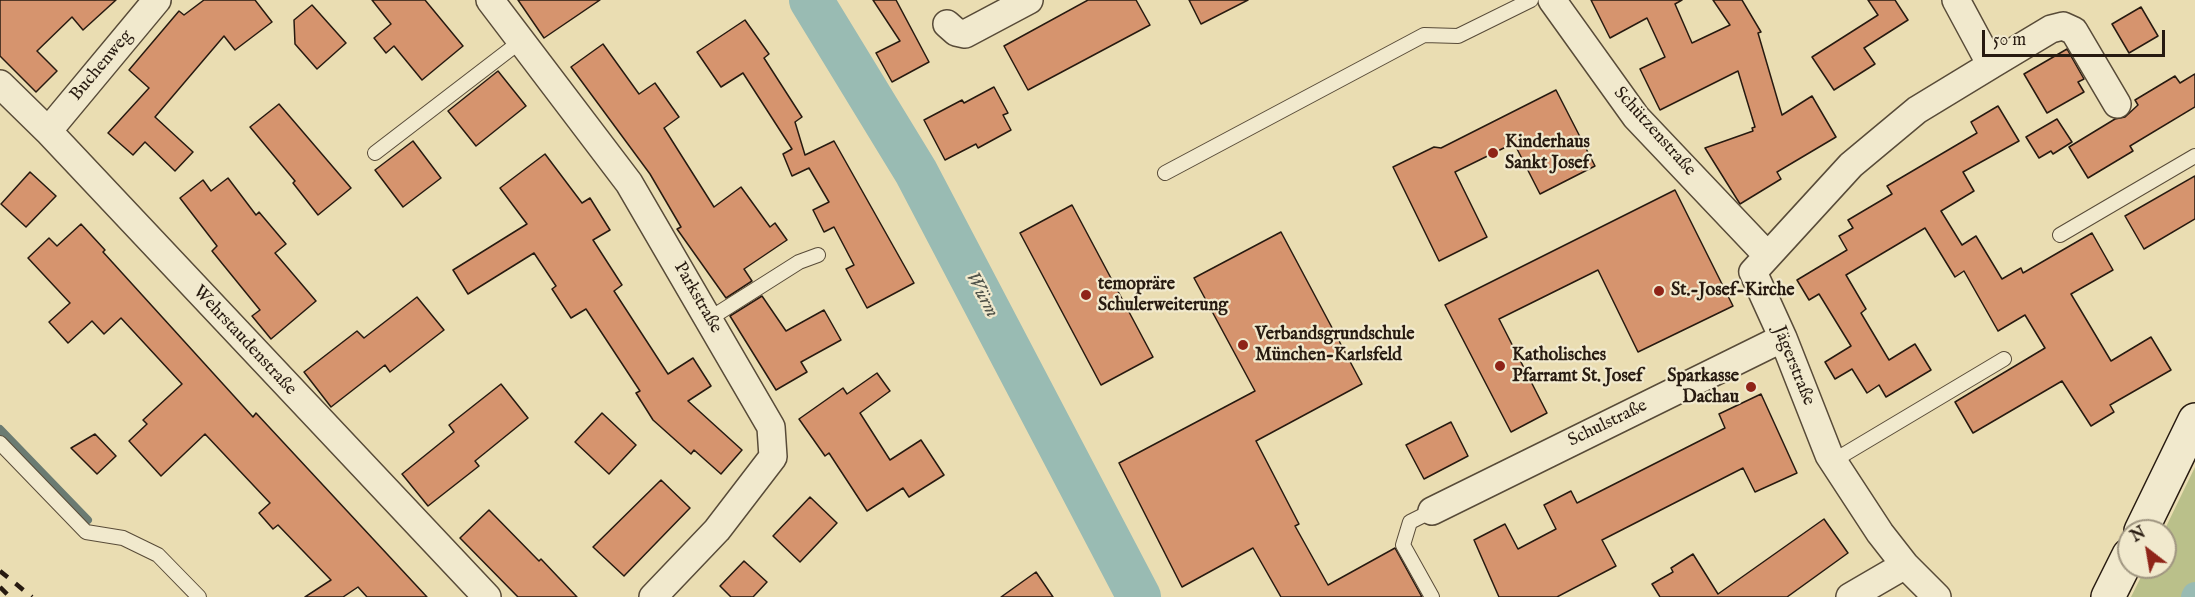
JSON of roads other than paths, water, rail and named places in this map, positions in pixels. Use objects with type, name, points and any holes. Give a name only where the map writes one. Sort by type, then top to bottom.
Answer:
[{"type":"street","name":"Buchenweg","points":[[48,131],[157,0]]},
{"type":"street","name":"Parkstraße","points":[[490,0],[629,183],[771,427],[773,457],[717,530],[653,597]]},
{"type":"street","points":[[947,24],[956,32],[965,34],[1029,0]]},
{"type":"street","name":"Schützenstraße","points":[[1552,0],[1636,117],[1767,255]]},
{"type":"street","points":[[1956,0],[1991,64]]},
{"type":"street","name":"Jägerstraße","points":[[1937,597],[1905,565],[1880,533],[1833,461],[1754,272],[1851,165],[1917,110],[2051,29],[2063,26],[2074,32],[2117,104]]},
{"type":"street","name":"Wehrstaudenstraße","points":[[0,84],[48,131],[487,597]]},
{"type":"street","name":"Schulstraße","points":[[1432,511],[1783,338]]},
{"type":"street","points":[[2147,519],[2195,420]]},
{"type":"street","points":[[1850,597],[1905,565]]},
{"type":"street","points":[[2108,597],[2117,579]]},
{"type":"lane","points":[[1165,173],[1424,34],[1458,36],[1531,0]]},
{"type":"lane","points":[[375,153],[521,41]]},
{"type":"lane","points":[[2060,235],[2195,156]]},
{"type":"lane","points":[[709,319],[799,262],[818,255]]},
{"type":"lane","points":[[1833,461],[2004,359]]},
{"type":"lane","points":[[0,443],[86,532],[123,538],[158,555],[199,597]]},
{"type":"lane","points":[[1432,511],[1410,522],[1403,545],[1432,597]]},
{"type":"waterway","name":"Würm","points":[[811,0],[916,172],[1139,597]]},
{"type":"waterway","points":[[0,429],[88,520]]},
{"type":"railway","points":[[0,571],[32,597]]},
{"type":"railway","points":[[0,587],[10,597]]},
{"type":"place","name":"Kinderhaus Sankt Josef","points":[[1493,153]]},
{"type":"place","name":"St.-Josef-Kirche","points":[[1659,291]]},
{"type":"place","name":"temopräre Schulerweiterung","points":[[1086,295]]},
{"type":"place","name":"Verbandsgrundschule München-Karlsfeld","points":[[1243,345]]},
{"type":"place","name":"Katholisches Pfarramt St. Josef","points":[[1500,366]]},
{"type":"place","name":"Sparkasse Dachau","points":[[1751,387]]}]
